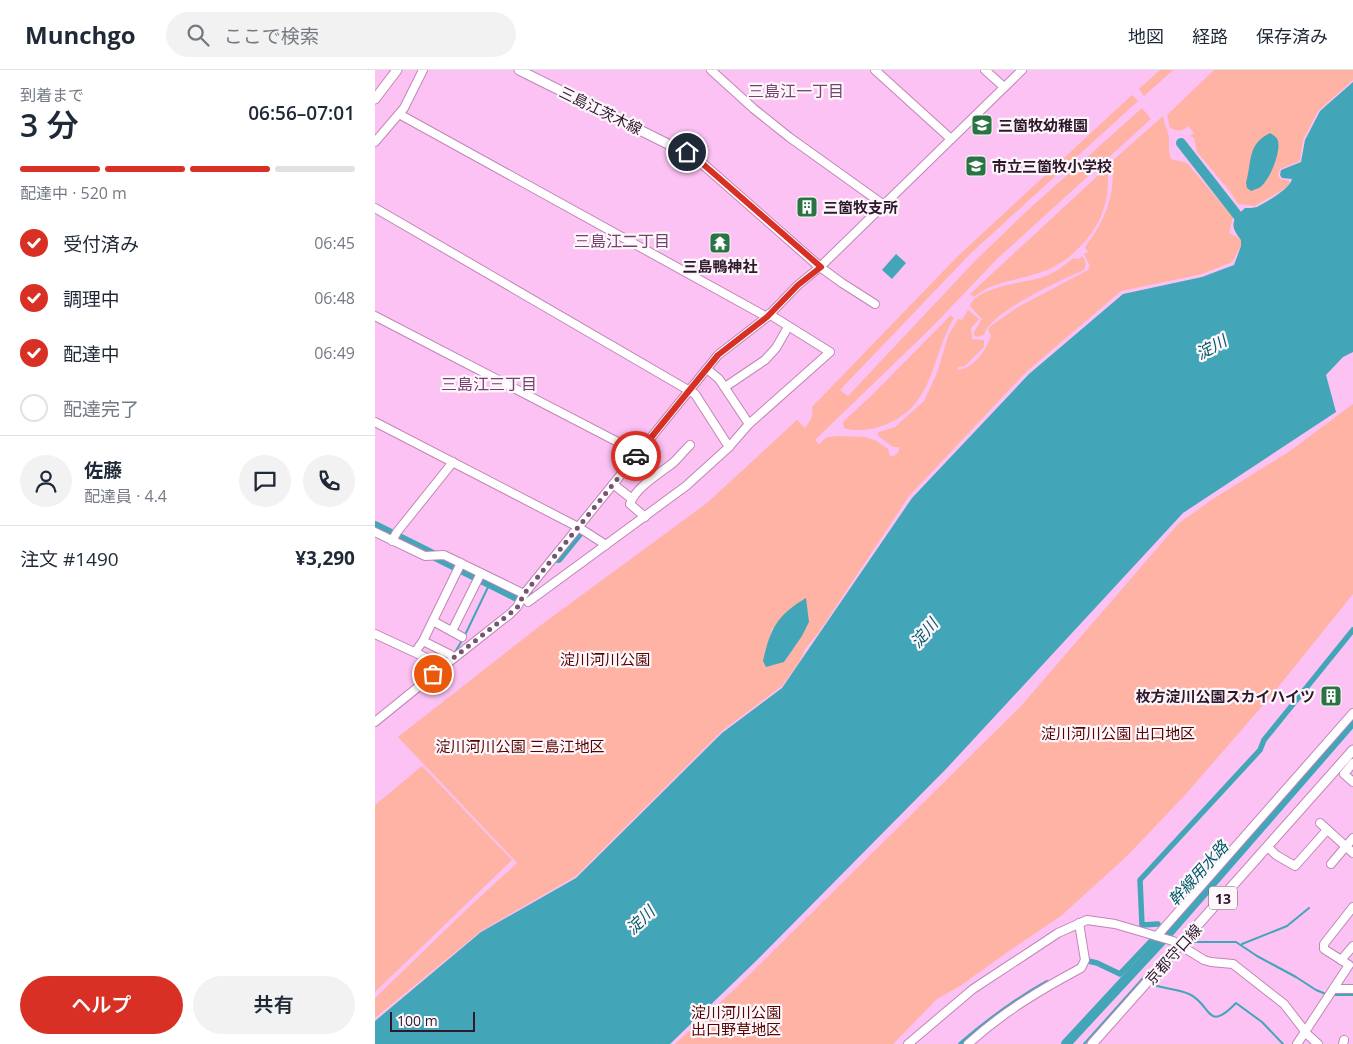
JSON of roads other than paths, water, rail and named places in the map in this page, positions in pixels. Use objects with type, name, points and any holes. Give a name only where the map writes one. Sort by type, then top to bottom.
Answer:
[{"type":"main road","points":[[375,99],[397,70]]},
{"type":"main road","name":"三島江茨木線","points":[[519,70],[696,158],[821,267]]},
{"type":"main road","name":"京都守口線","points":[[1092,1044],[1353,750]]},
{"type":"street","points":[[375,142],[404,108],[423,70]]},
{"type":"street","points":[[711,70],[754,109],[789,137],[884,205]]},
{"type":"street","points":[[875,70],[951,139]]},
{"type":"street","points":[[985,70],[1004,87]]},
{"type":"street","points":[[375,722],[517,608],[524,594],[718,355],[768,316],[798,285],[821,267],[1022,70]]},
{"type":"street","points":[[399,114],[788,327],[830,352],[749,424],[729,447],[687,486],[527,602]]},
{"type":"street","points":[[375,208],[695,394],[729,447]]},
{"type":"street","points":[[821,267],[841,283],[875,304]]},
{"type":"street","points":[[375,316],[639,453]]},
{"type":"street","points":[[725,387],[765,360],[776,348],[788,327]]},
{"type":"street","points":[[707,369],[719,379],[749,424]]},
{"type":"street","points":[[375,422],[578,527],[606,545]]},
{"type":"street","points":[[645,517],[630,504],[632,499],[689,445]]},
{"type":"street","points":[[392,541],[453,462]]},
{"type":"street","points":[[613,484],[632,499]]},
{"type":"street","points":[[375,532],[425,556],[444,555],[524,594]]},
{"type":"street","points":[[415,652],[423,641],[461,563]]},
{"type":"street","points":[[452,631],[481,573]]},
{"type":"street","points":[[433,621],[462,637]]},
{"type":"street","points":[[375,634],[444,666]]},
{"type":"street","points":[[423,641],[451,655]]},
{"type":"street","points":[[1157,936],[1353,713]]},
{"type":"street","points":[[1353,763],[1344,774],[1353,782]]},
{"type":"street","points":[[1321,823],[1353,853]]},
{"type":"street","points":[[1268,847],[1276,855],[1295,866],[1327,830]]},
{"type":"street","points":[[1331,864],[1353,838]]},
{"type":"street","points":[[1297,1044],[1349,965],[1324,949],[1324,944],[1353,907]]},
{"type":"street","points":[[908,1044],[973,990],[1058,933],[1087,920],[1109,923],[1157,936],[1181,945],[1204,960],[1233,964],[1284,1004],[1318,1044]]},
{"type":"street","points":[[968,1044],[986,1027],[1028,997],[1081,968],[1085,962],[1079,924]]},
{"type":"street","points":[[1341,960],[1353,946]]},
{"type":"street","points":[[1331,992],[1338,989],[1353,988]]},
{"type":"water","name":"淀川","points":[[1353,82],[1353,352],[1343,357],[1326,375],[1336,412],[1183,513],[946,769],[756,961],[670,1044],[375,1044],[375,1021],[481,932],[576,878],[722,733],[782,688],[912,498],[1029,374],[1123,294],[1202,277],[1234,265],[1241,246],[1241,240],[1234,226],[1235,219],[1245,208],[1257,207],[1287,187],[1292,179],[1282,178],[1280,175],[1281,170],[1301,162],[1305,140],[1320,111]]},
{"type":"water","points":[[1270,133],[1278,141],[1276,160],[1263,185],[1251,191],[1247,188],[1246,183],[1252,154],[1257,142]]},
{"type":"water","points":[[896,254],[906,263],[892,279],[882,270]]},
{"type":"water","points":[[806,598],[809,622],[802,636],[784,662],[766,667],[763,661],[776,624],[796,604]]},
{"type":"waterway","points":[[1181,143],[1245,225]]},
{"type":"waterway","points":[[375,526],[517,597],[523,598],[528,594]]},
{"type":"waterway","points":[[558,558],[580,531]]},
{"type":"waterway","points":[[465,635],[490,583]]},
{"type":"waterway","points":[[1158,924],[1142,925],[1140,880],[1260,750],[1264,740],[1353,630]]},
{"type":"waterway","points":[[455,652],[463,639]]},
{"type":"waterway","name":"幹線用水路","points":[[1066,1044],[1165,937],[1353,721]]},
{"type":"waterway","points":[[1242,944],[1287,926],[1309,908]]},
{"type":"waterway","points":[[1083,963],[1088,961],[1097,963],[1120,974],[1154,938],[1159,943]]},
{"type":"waterway","name":"幹線用水路","points":[[1159,943],[1166,942]]},
{"type":"waterway","points":[[1188,942],[1236,942],[1257,956],[1326,994]]},
{"type":"waterway","points":[[1084,1044],[1144,977]]},
{"type":"waterway","points":[[961,1044],[1002,1011],[1047,983]]},
{"type":"waterway","points":[[1154,985],[1189,994],[1214,1016],[1219,1016],[1226,1012],[1236,1003],[1262,1022],[1283,1044]]},
{"type":"waterway","points":[[1333,995],[1353,995]]},
{"type":"place","name":"三箇牧幼稚園","points":[[982,125]]},
{"type":"place","name":"市立三箇牧小学校","points":[[976,166]]},
{"type":"place","name":"三箇牧支所","points":[[807,207]]},
{"type":"place","name":"三島鴨神社","points":[[720,243]]},
{"type":"place","name":"枚方淀川公園スカイハイツ","points":[[1331,696]]},
{"type":"district","name":"三島江一丁目","points":[[796,91]]},
{"type":"district","name":"三島江二丁目","points":[[622,241]]},
{"type":"district","name":"三島江三丁目","points":[[489,384]]},
{"type":"park label","name":"淀川河川公園","points":[[605,659]]},
{"type":"park label","name":"淀川河川公園 出口地区","points":[[1118,733]]},
{"type":"park label","name":"淀川河川公園 三島江地区","points":[[520,746]]},
{"type":"park label","name":"淀川河川公園 出口野草地区","points":[[736,1020]]}]
